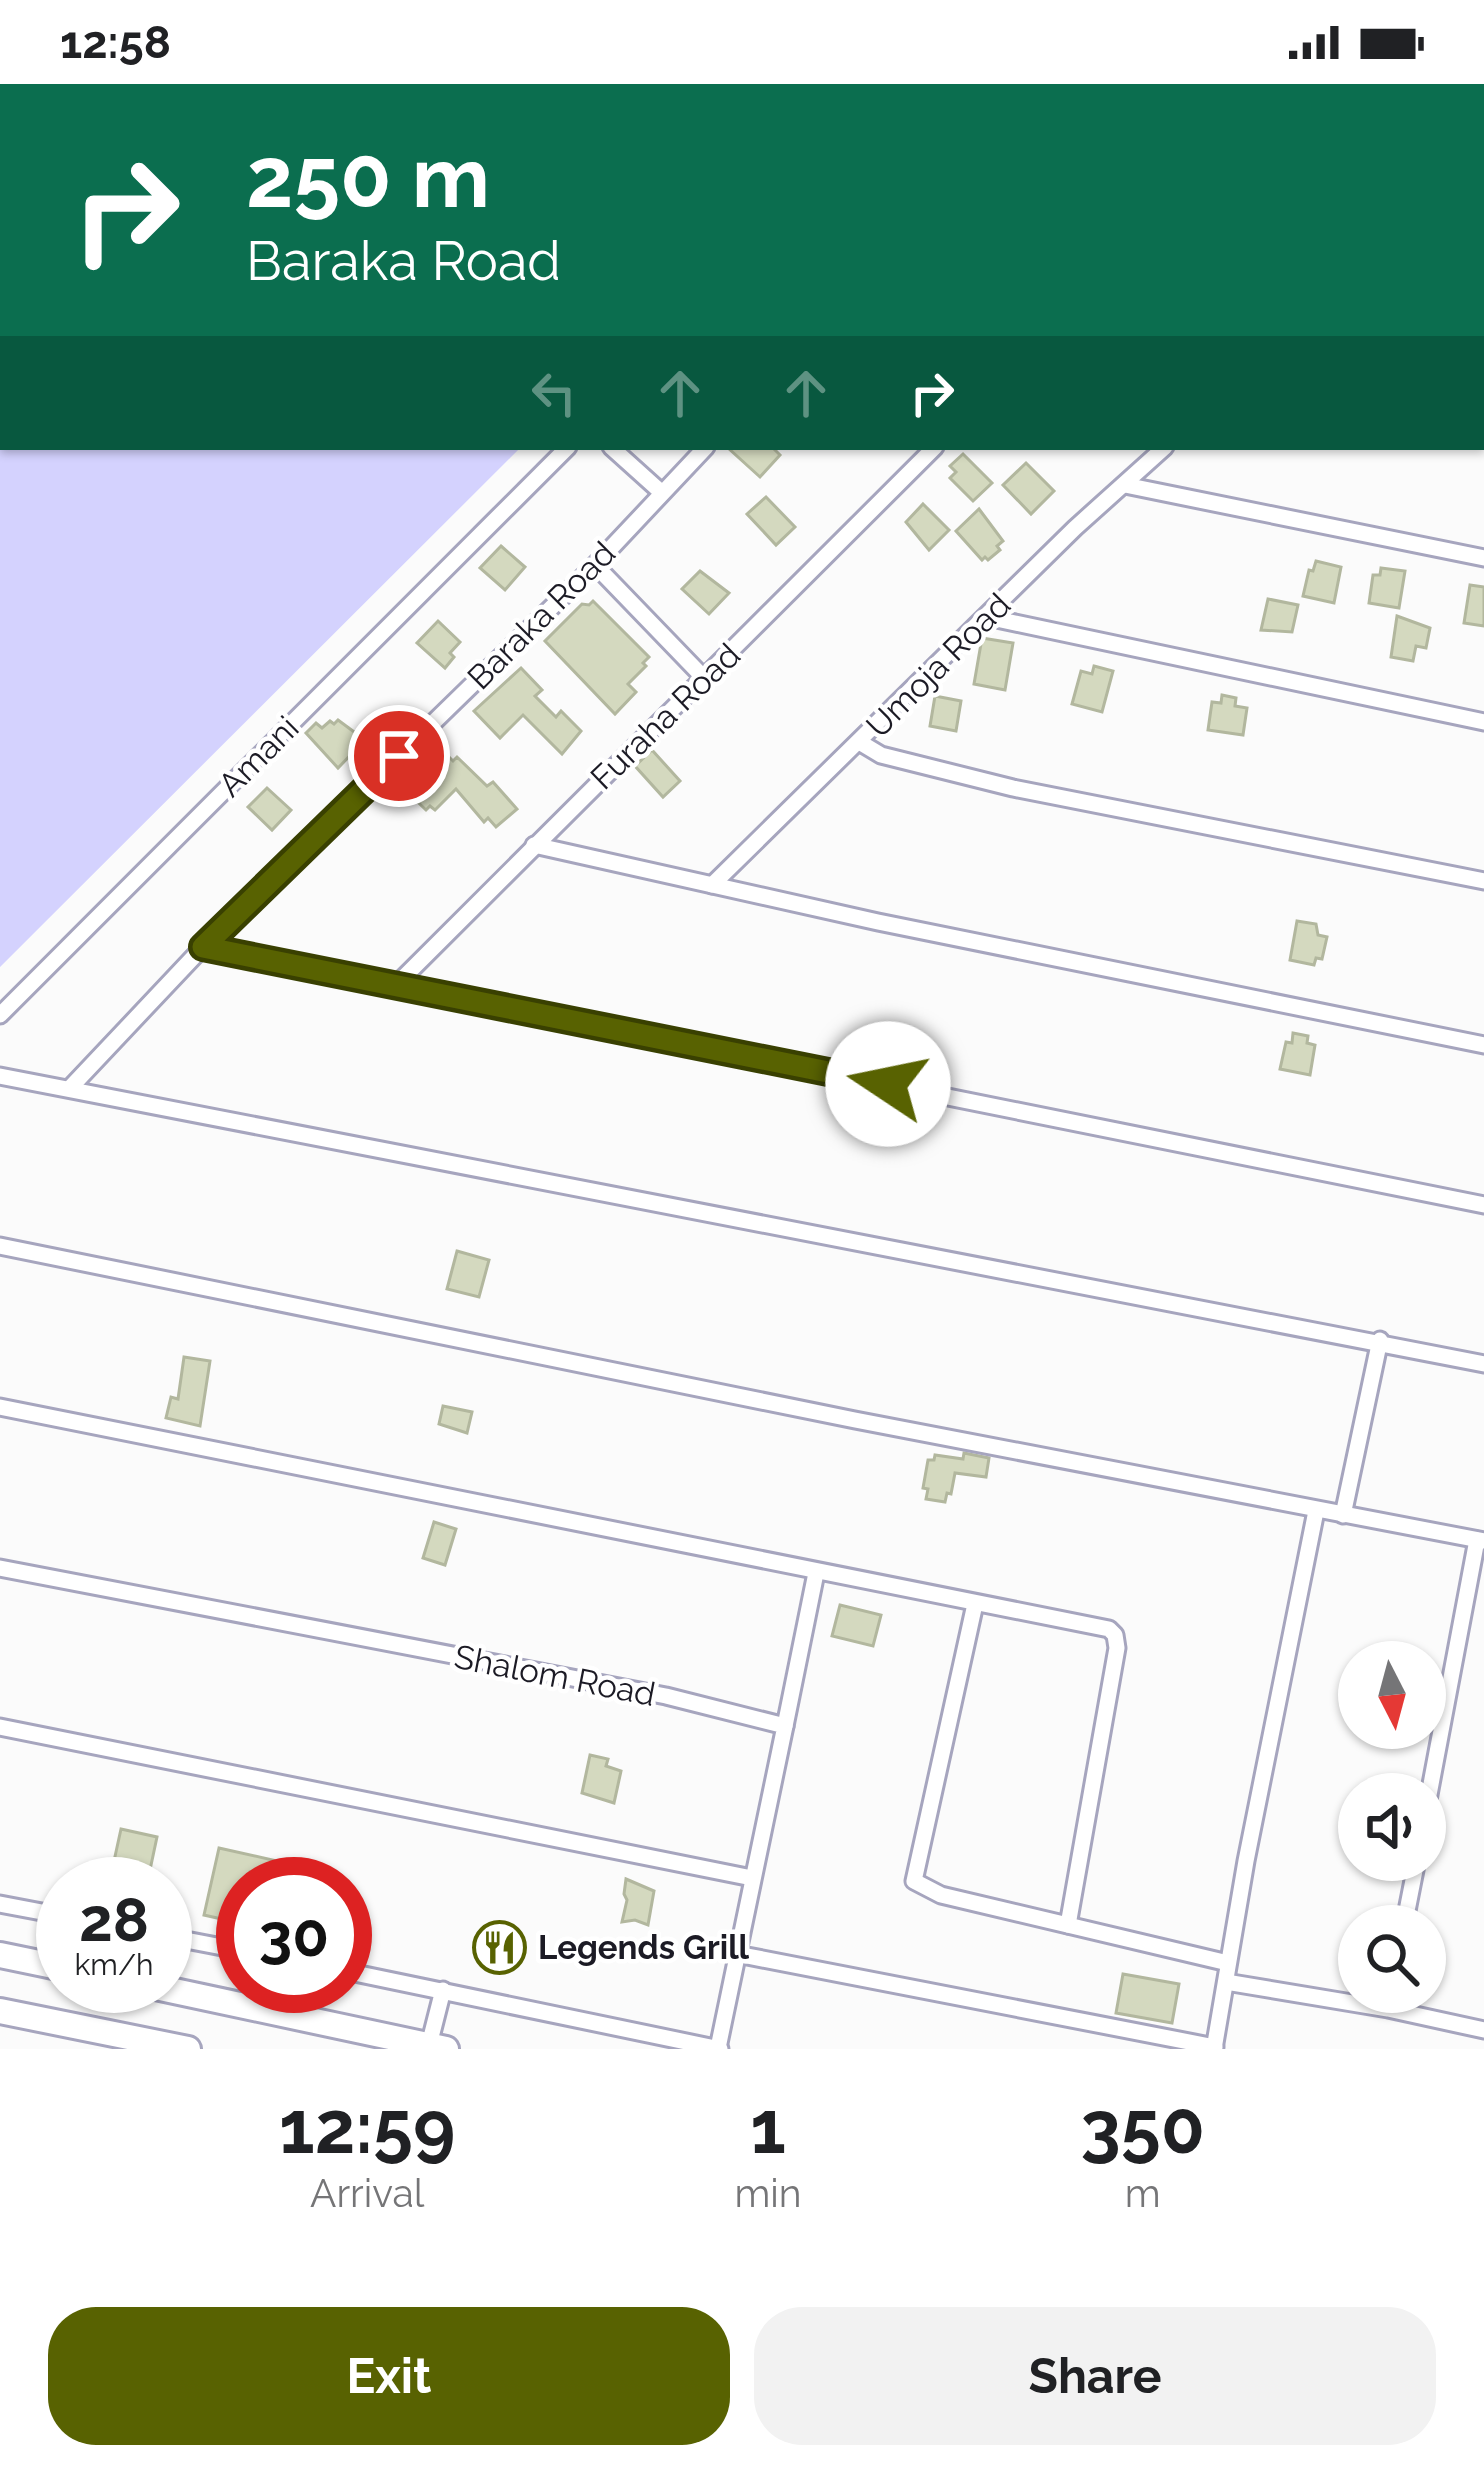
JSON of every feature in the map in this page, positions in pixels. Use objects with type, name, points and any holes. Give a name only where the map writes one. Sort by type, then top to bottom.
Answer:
[{"type":"main road","points":[[0,1955],[36,1962]]},
{"type":"main road","points":[[192,1995],[437,2047]]},
{"type":"main road","points":[[0,2011],[174,2048]]},
{"type":"street","name":"Amani","points":[[0,1015],[565,450]]},
{"type":"street","points":[[613,450],[661,492]]},
{"type":"street","name":"Baraka Road","points":[[70,1088],[203,947],[595,565],[703,450]]},
{"type":"street","name":"Furaha Road","points":[[396,985],[932,450]]},
{"type":"street","name":"Umoja Road","points":[[712,885],[1076,528],[1163,450]]},
{"type":"street","points":[[1125,485],[1484,558]]},
{"type":"street","points":[[595,565],[704,678]]},
{"type":"street","points":[[986,617],[1484,722]]},
{"type":"street","points":[[861,743],[881,755],[1013,788],[1484,881]]},
{"type":"street","points":[[534,844],[878,922],[1484,1045]]},
{"type":"street","points":[[203,947],[1484,1205]]},
{"type":"street","points":[[0,1076],[1380,1340],[1484,1364]]},
{"type":"street","points":[[0,1246],[1481,1541],[1434,1773]]},
{"type":"street","points":[[1343,1515],[1380,1340]]},
{"type":"street","points":[[0,1407],[816,1573],[1098,1624],[1117,1641],[1068,1925]]},
{"type":"street","points":[[737,1954],[1215,2048],[1316,1511]]},
{"type":"street","name":"Shalom Road","points":[[0,1568],[666,1696],[785,1726]]},
{"type":"street","points":[[372,1976],[719,2049],[816,1573]]},
{"type":"street","points":[[975,1604],[914,1882],[941,1895],[1228,1963]]},
{"type":"street","points":[[0,1726],[752,1879]]},
{"type":"street","points":[[0,1904],[36,1911]]},
{"type":"street","points":[[1226,1982],[1338,1994]]},
{"type":"street","points":[[437,2047],[443,1990]]},
{"type":"street","points":[[1431,2013],[1484,2030]]},
{"type":"shaded area","points":[[0,450],[518,450],[0,967]]},
{"type":"building","points":[[730,450],[775,450],[780,455],[760,477]]},
{"type":"building","points":[[963,454],[992,483],[973,501],[950,478],[956,472],[950,466]]},
{"type":"building","points":[[1026,463],[1054,491],[1031,514],[1003,485]]},
{"type":"building","points":[[766,497],[795,527],[776,545],[747,514]]},
{"type":"building","points":[[923,504],[949,530],[929,550],[906,522]]},
{"type":"building","points":[[979,509],[1003,541],[988,560],[982,560],[956,531]]},
{"type":"building","points":[[501,546],[525,567],[505,590],[480,568]]},
{"type":"building","points":[[1316,561],[1341,567],[1334,603],[1303,596]]},
{"type":"building","points":[[1381,568],[1405,571],[1399,608],[1369,603],[1373,575],[1380,575]]},
{"type":"building","points":[[700,571],[729,593],[709,614],[682,589]]},
{"type":"building","points":[[1470,585],[1484,587],[1484,626],[1464,623]]},
{"type":"building","points":[[1268,599],[1298,605],[1292,632],[1261,630]]},
{"type":"building","points":[[593,601],[649,657],[628,684],[636,692],[615,714],[545,641],[582,604]]},
{"type":"building","points":[[1397,616],[1430,628],[1426,648],[1416,646],[1413,661],[1391,657]]},
{"type":"building","points":[[438,621],[460,642],[445,668],[417,643]]},
{"type":"building","points":[[982,638],[1013,643],[1005,690],[974,684]]},
{"type":"building","points":[[1094,666],[1113,671],[1102,712],[1072,704],[1081,671],[1092,674]]},
{"type":"building","points":[[521,668],[542,690],[535,696],[556,717],[561,711],[581,731],[562,754],[523,715],[500,738],[474,711]]},
{"type":"building","points":[[1222,695],[1236,698],[1235,706],[1247,708],[1243,735],[1208,730],[1212,702],[1221,703]]},
{"type":"building","points":[[935,696],[961,701],[956,731],[930,726]]},
{"type":"building","points":[[338,720],[365,740],[338,768],[306,733],[316,723],[322,728]]},
{"type":"building","points":[[652,750],[680,781],[663,797],[635,766]]},
{"type":"building","points":[[449,757],[453,761],[457,757],[487,786],[493,782],[517,809],[496,827],[488,818],[484,822],[456,789],[435,810],[430,806],[426,810],[401,786],[411,776],[417,782]]},
{"type":"building","points":[[267,788],[291,810],[272,830],[248,807]]},
{"type":"building","points":[[1297,921],[1316,924],[1318,935],[1327,937],[1322,959],[1316,958],[1314,965],[1290,960]]},
{"type":"building","points":[[1293,1033],[1308,1036],[1307,1043],[1315,1045],[1310,1075],[1280,1069]]},
{"type":"building","points":[[457,1251],[489,1260],[479,1297],[447,1289]]},
{"type":"building","points":[[184,1357],[210,1361],[200,1426],[166,1418],[171,1397],[178,1399]]},
{"type":"building","points":[[443,1406],[472,1412],[467,1433],[439,1424]]},
{"type":"building","points":[[964,1453],[989,1458],[986,1477],[955,1473],[945,1502],[926,1499],[928,1460],[935,1455],[963,1459]]},
{"type":"building","points":[[434,1522],[456,1529],[445,1565],[423,1558]]},
{"type":"building","points":[[840,1605],[881,1615],[873,1646],[832,1636]]},
{"type":"building","points":[[590,1755],[608,1759],[606,1766],[621,1771],[614,1803],[582,1793]]},
{"type":"building","points":[[121,1829],[157,1837],[153,1857],[115,1857]]},
{"type":"building","points":[[219,1848],[259,1857],[217,1857]]},
{"type":"building","points":[[216,1861],[216,1918],[204,1915]]},
{"type":"building","points":[[626,1879],[654,1891],[648,1925],[622,1922]]},
{"type":"building","points":[[1123,1974],[1179,1984],[1172,2023],[1116,2013]]},
{"type":"place","name":"Legends Grill","points":[[499,1947]]},
{"type":"route","points":[[399,756],[203,947],[888,1084]]}]
